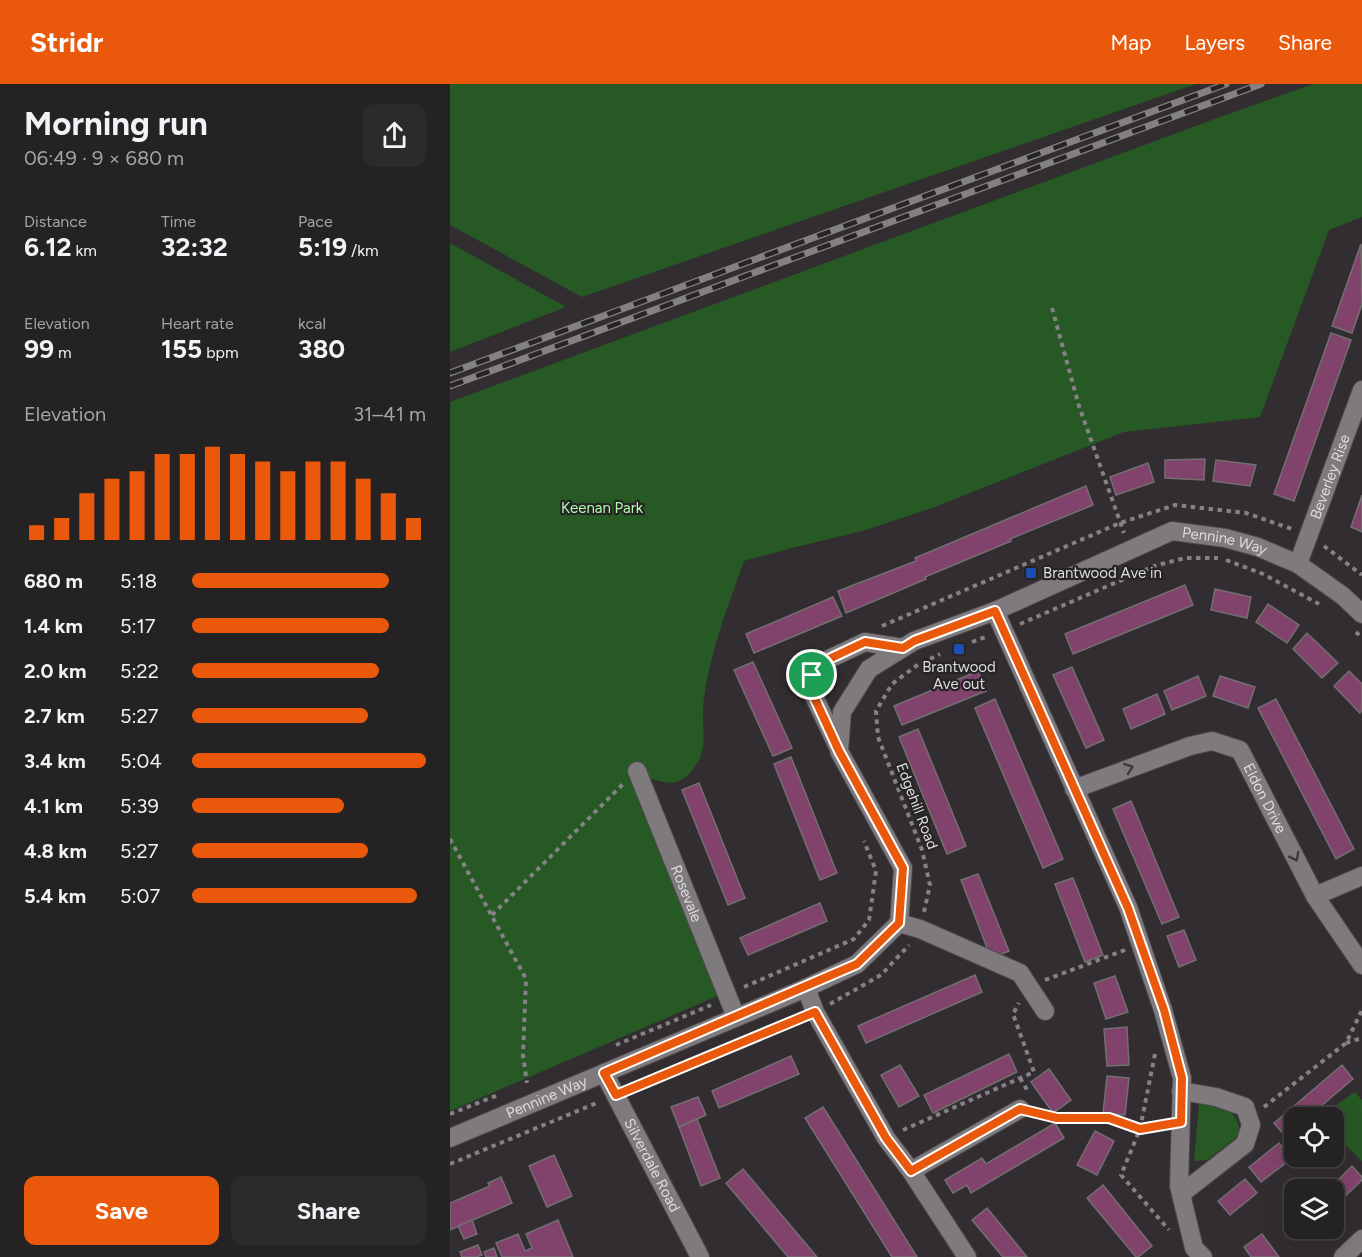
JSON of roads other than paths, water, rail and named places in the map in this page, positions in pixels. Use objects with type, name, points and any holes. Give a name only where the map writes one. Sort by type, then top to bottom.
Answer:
[{"type":"street","name":"Beverley Rise","points":[[1298,564],[1362,390]]},
{"type":"street","name":"Pennine Way","points":[[839,748],[842,712],[869,669],[914,641],[995,611],[1172,531],[1225,538],[1258,547],[1298,564],[1343,596],[1356,620]]},
{"type":"street","points":[[995,611],[1128,908],[1164,1010],[1182,1078],[1179,1186],[1198,1252]]},
{"type":"street","points":[[903,648],[865,642],[829,659],[812,675],[809,686],[903,868],[899,923],[920,929],[1020,973],[1045,1011]]},
{"type":"street","name":"Eldon Drive","points":[[1074,789],[1190,746],[1212,741],[1240,750],[1315,896],[1362,965]]},
{"type":"street","name":"Rosevale","points":[[637,771],[736,1017]]},
{"type":"street","points":[[1315,896],[1362,876]]},
{"type":"street","name":"Pennine Way","points":[[450,1138],[806,988],[857,964],[899,923]]},
{"type":"street","points":[[806,988],[815,1012],[886,1138],[911,1171],[967,1257]]},
{"type":"street","name":"Silverdale Road","points":[[604,1073],[700,1257]]},
{"type":"street","points":[[1181,1092],[1216,1097],[1245,1107],[1251,1125],[1245,1144],[1181,1194]]},
{"type":"street","points":[[911,1171],[1020,1109]]},
{"type":"street","points":[[1343,1257],[1362,1239]]},
{"type":"railway","points":[[450,373],[1226,84]]},
{"type":"railway","points":[[450,386],[1261,84]]},
{"type":"place","name":"Brantwood Ave in","points":[[1031,573]]},
{"type":"place","name":"Brantwood Ave out","points":[[959,649]]},
{"type":"park label","name":"Keenan Park","points":[[602,508]]}]
